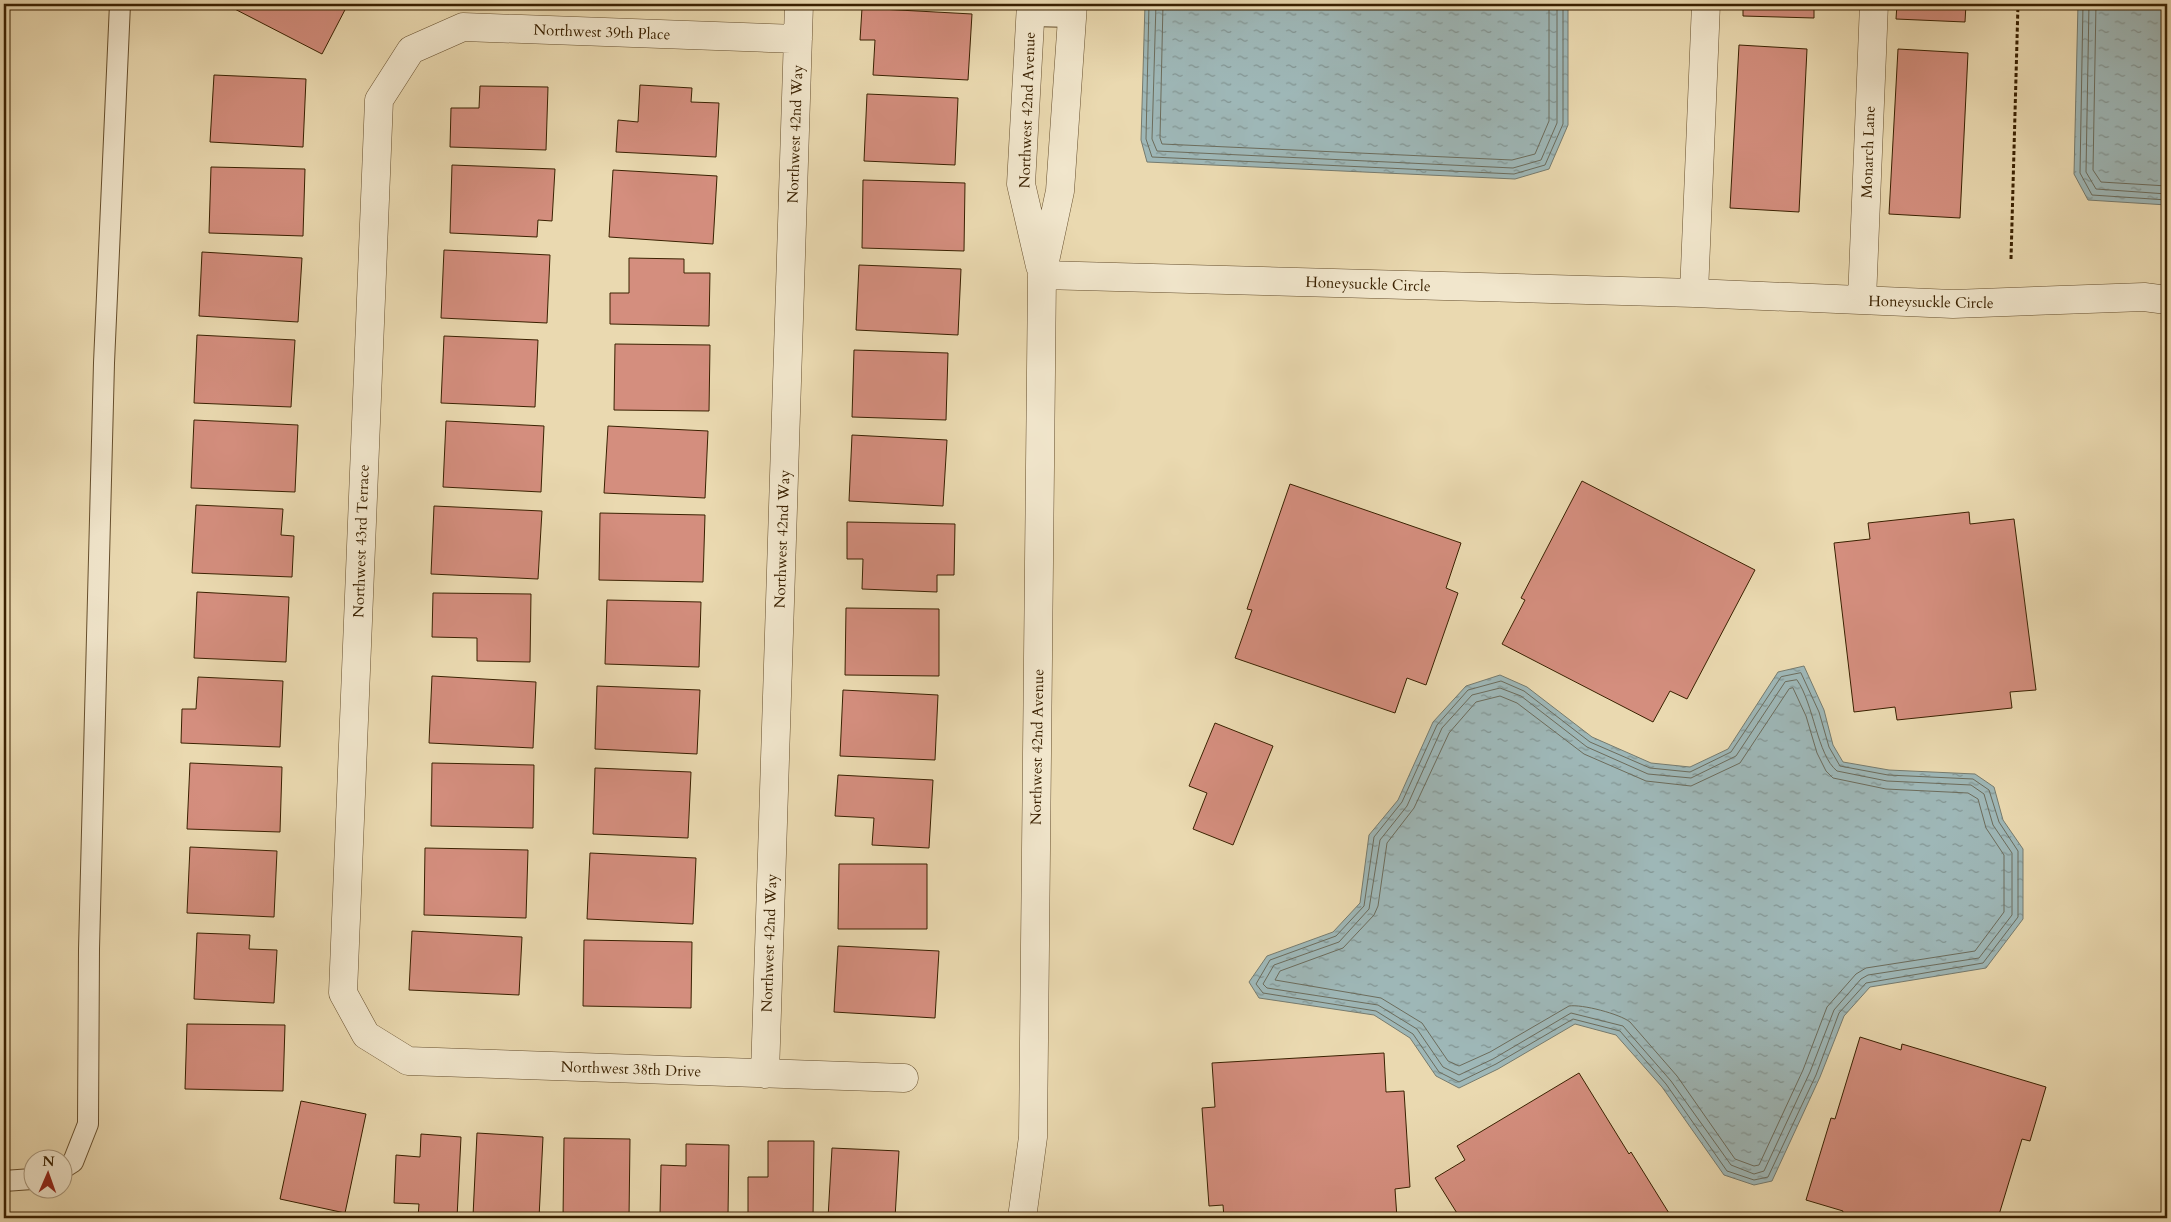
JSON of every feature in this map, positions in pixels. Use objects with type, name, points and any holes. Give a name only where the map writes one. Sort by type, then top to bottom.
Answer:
[{"type":"street","name":"Northwest 42nd Way","points":[[765,1074],[799,4]]},
{"type":"street","points":[[1694,293],[1706,4]]},
{"type":"street","name":"Monarch Lane","points":[[1862,300],[1874,4]]},
{"type":"street","name":"Northwest 42nd Avenue","points":[[1031,10],[1021,184],[1042,275]]},
{"type":"street","name":"Northwest 42nd Avenue","points":[[1022,1218],[1033,1137],[1042,275],[1060,191],[1072,11]]},
{"type":"street","name":"Northwest 39th Place","points":[[411,50],[463,27],[798,39]]},
{"type":"street","name":"Northwest 43rd Terrace","points":[[366,1035],[343,994],[379,100],[411,50]]},
{"type":"street","name":"Honeysuckle Circle","points":[[1042,275],[1694,293],[1953,304],[2144,297],[2167,300]]},
{"type":"street","name":"Northwest 38th Drive","points":[[366,1035],[408,1061],[904,1078]]},
{"type":"lane","points":[[72,1163],[88,1124],[89,949],[104,364],[120,4]]},
{"type":"lane","points":[[1031,10],[1072,11]]},
{"type":"lane","points":[[4,1181],[22,1180]]},
{"type":"path","points":[[2011,259],[2018,4]]},
{"type":"water","points":[[1145,4],[1568,4],[1568,125],[1549,169],[1515,179],[1147,162],[1141,140]]},
{"type":"water","points":[[2078,4],[2167,4],[2167,205],[2088,200],[2074,174]]},
{"type":"water","points":[[1804,666],[1824,710],[1833,745],[1843,762],[1889,770],[1975,774],[1994,787],[2003,820],[2023,849],[2023,919],[1986,968],[1870,987],[1844,1016],[1820,1077],[1772,1181],[1754,1185],[1724,1175],[1662,1087],[1616,1035],[1575,1024],[1498,1069],[1459,1088],[1436,1076],[1410,1038],[1374,1015],[1259,998],[1249,982],[1267,956],[1333,932],[1360,903],[1369,835],[1398,800],[1433,722],[1466,686],[1500,675],[1527,687],[1592,737],[1651,763],[1690,767],[1728,749],[1778,672]]},
{"type":"building","points":[[225,4],[348,4],[322,54]]},
{"type":"building","points":[[1743,4],[1814,4],[1814,18],[1743,16]]},
{"type":"building","points":[[1897,4],[1966,4],[1965,22],[1896,19]]},
{"type":"building","points":[[862,8],[972,14],[968,80],[873,75],[875,40],[860,40]]},
{"type":"building","points":[[1739,45],[1807,49],[1799,212],[1730,208]]},
{"type":"building","points":[[1898,49],[1968,53],[1960,218],[1889,214]]},
{"type":"building","points":[[214,75],[306,79],[303,147],[210,142]]},
{"type":"building","points":[[640,85],[692,88],[691,102],[719,103],[716,157],[616,152],[618,120],[638,122]]},
{"type":"building","points":[[480,86],[548,87],[546,150],[450,147],[451,108],[479,108]]},
{"type":"building","points":[[867,94],[958,98],[955,165],[864,161]]},
{"type":"building","points":[[452,165],[555,169],[552,221],[538,220],[537,237],[450,233]]},
{"type":"building","points":[[211,167],[305,169],[303,236],[209,233]]},
{"type":"building","points":[[613,170],[717,176],[713,244],[609,237]]},
{"type":"building","points":[[863,180],[965,183],[964,251],[862,248]]},
{"type":"building","points":[[444,250],[550,255],[547,323],[441,318]]},
{"type":"building","points":[[202,252],[302,258],[298,322],[199,316]]},
{"type":"building","points":[[629,258],[684,259],[684,273],[710,273],[709,326],[610,324],[610,293],[629,293]]},
{"type":"building","points":[[859,265],[961,269],[958,335],[856,330]]},
{"type":"building","points":[[197,335],[295,340],[291,407],[194,403]]},
{"type":"building","points":[[444,336],[538,340],[535,407],[441,403]]},
{"type":"building","points":[[615,344],[710,345],[709,411],[614,410]]},
{"type":"building","points":[[854,350],[948,353],[946,420],[852,417]]},
{"type":"building","points":[[194,420],[298,425],[295,492],[191,488]]},
{"type":"building","points":[[446,421],[544,426],[541,492],[443,487]]},
{"type":"building","points":[[608,426],[708,431],[705,498],[604,493]]},
{"type":"building","points":[[852,435],[947,440],[943,506],[849,501]]},
{"type":"building","points":[[1582,481],[1755,570],[1687,699],[1670,691],[1653,722],[1502,644],[1525,600],[1521,598]]},
{"type":"building","points":[[1290,484],[1461,543],[1446,588],[1458,593],[1426,685],[1407,678],[1395,713],[1235,658],[1252,610],[1247,609]]},
{"type":"building","points":[[196,505],[283,509],[281,535],[294,536],[292,577],[192,573]]},
{"type":"building","points":[[434,506],[542,511],[538,579],[431,574]]},
{"type":"building","points":[[1969,512],[1970,524],[2014,519],[2036,690],[2010,692],[2012,708],[1897,720],[1895,707],[1854,712],[1834,543],[1870,539],[1868,523]]},
{"type":"building","points":[[600,513],[705,515],[703,582],[599,580]]},
{"type":"building","points":[[847,522],[955,524],[954,575],[937,575],[937,592],[862,589],[863,559],[847,559]]},
{"type":"building","points":[[197,592],[289,597],[286,662],[194,658]]},
{"type":"building","points":[[433,593],[531,594],[530,662],[477,661],[477,638],[432,637]]},
{"type":"building","points":[[607,600],[701,602],[699,667],[605,664]]},
{"type":"building","points":[[846,608],[939,609],[939,676],[845,675]]},
{"type":"building","points":[[432,676],[536,682],[533,748],[429,743]]},
{"type":"building","points":[[198,677],[283,681],[280,747],[181,743],[182,709],[196,709]]},
{"type":"building","points":[[597,686],[700,690],[697,754],[595,749]]},
{"type":"building","points":[[843,690],[938,695],[935,760],[840,756]]},
{"type":"building","points":[[1215,723],[1273,746],[1233,845],[1193,829],[1207,793],[1189,786]]},
{"type":"building","points":[[190,763],[282,767],[280,832],[187,829]]},
{"type":"building","points":[[432,763],[534,765],[533,828],[431,826]]},
{"type":"building","points":[[595,768],[691,772],[688,838],[593,834]]},
{"type":"building","points":[[838,775],[933,780],[929,848],[872,845],[874,818],[835,816]]},
{"type":"building","points":[[190,847],[277,851],[274,917],[187,913]]},
{"type":"building","points":[[425,848],[528,850],[526,918],[424,915]]},
{"type":"building","points":[[590,853],[696,858],[693,924],[587,919]]},
{"type":"building","points":[[839,864],[927,864],[927,929],[838,929]]},
{"type":"building","points":[[412,931],[522,937],[519,995],[409,990]]},
{"type":"building","points":[[197,933],[250,935],[249,949],[277,950],[274,1003],[194,999]]},
{"type":"building","points":[[584,940],[692,942],[691,1008],[583,1006]]},
{"type":"building","points":[[838,946],[939,951],[935,1018],[834,1012]]},
{"type":"building","points":[[187,1024],[285,1025],[283,1091],[185,1089]]},
{"type":"building","points":[[1860,1037],[1901,1050],[1902,1044],[2046,1087],[2030,1141],[2022,1139],[1998,1218],[1841,1218],[1843,1211],[1806,1200],[1831,1118],[1835,1119]]},
{"type":"building","points":[[1384,1053],[1386,1092],[1404,1091],[1410,1187],[1395,1189],[1397,1218],[1224,1218],[1223,1205],[1209,1206],[1202,1108],[1215,1107],[1212,1063]]},
{"type":"building","points":[[1579,1073],[1629,1154],[1631,1152],[1672,1218],[1460,1218],[1435,1178],[1465,1160],[1457,1146]]},
{"type":"building","points":[[301,1101],[366,1114],[345,1213],[280,1199]]},
{"type":"building","points":[[477,1133],[543,1137],[539,1218],[473,1216]]},
{"type":"building","points":[[421,1134],[461,1137],[457,1218],[418,1217],[419,1204],[394,1203],[396,1155],[420,1157]]},
{"type":"building","points":[[564,1138],[630,1139],[629,1218],[563,1218]]},
{"type":"building","points":[[768,1141],[814,1141],[813,1218],[748,1218],[748,1177],[768,1177]]},
{"type":"building","points":[[686,1144],[729,1145],[728,1215],[660,1214],[661,1165],[686,1166]]},
{"type":"building","points":[[832,1148],[899,1151],[895,1218],[828,1218]]}]
